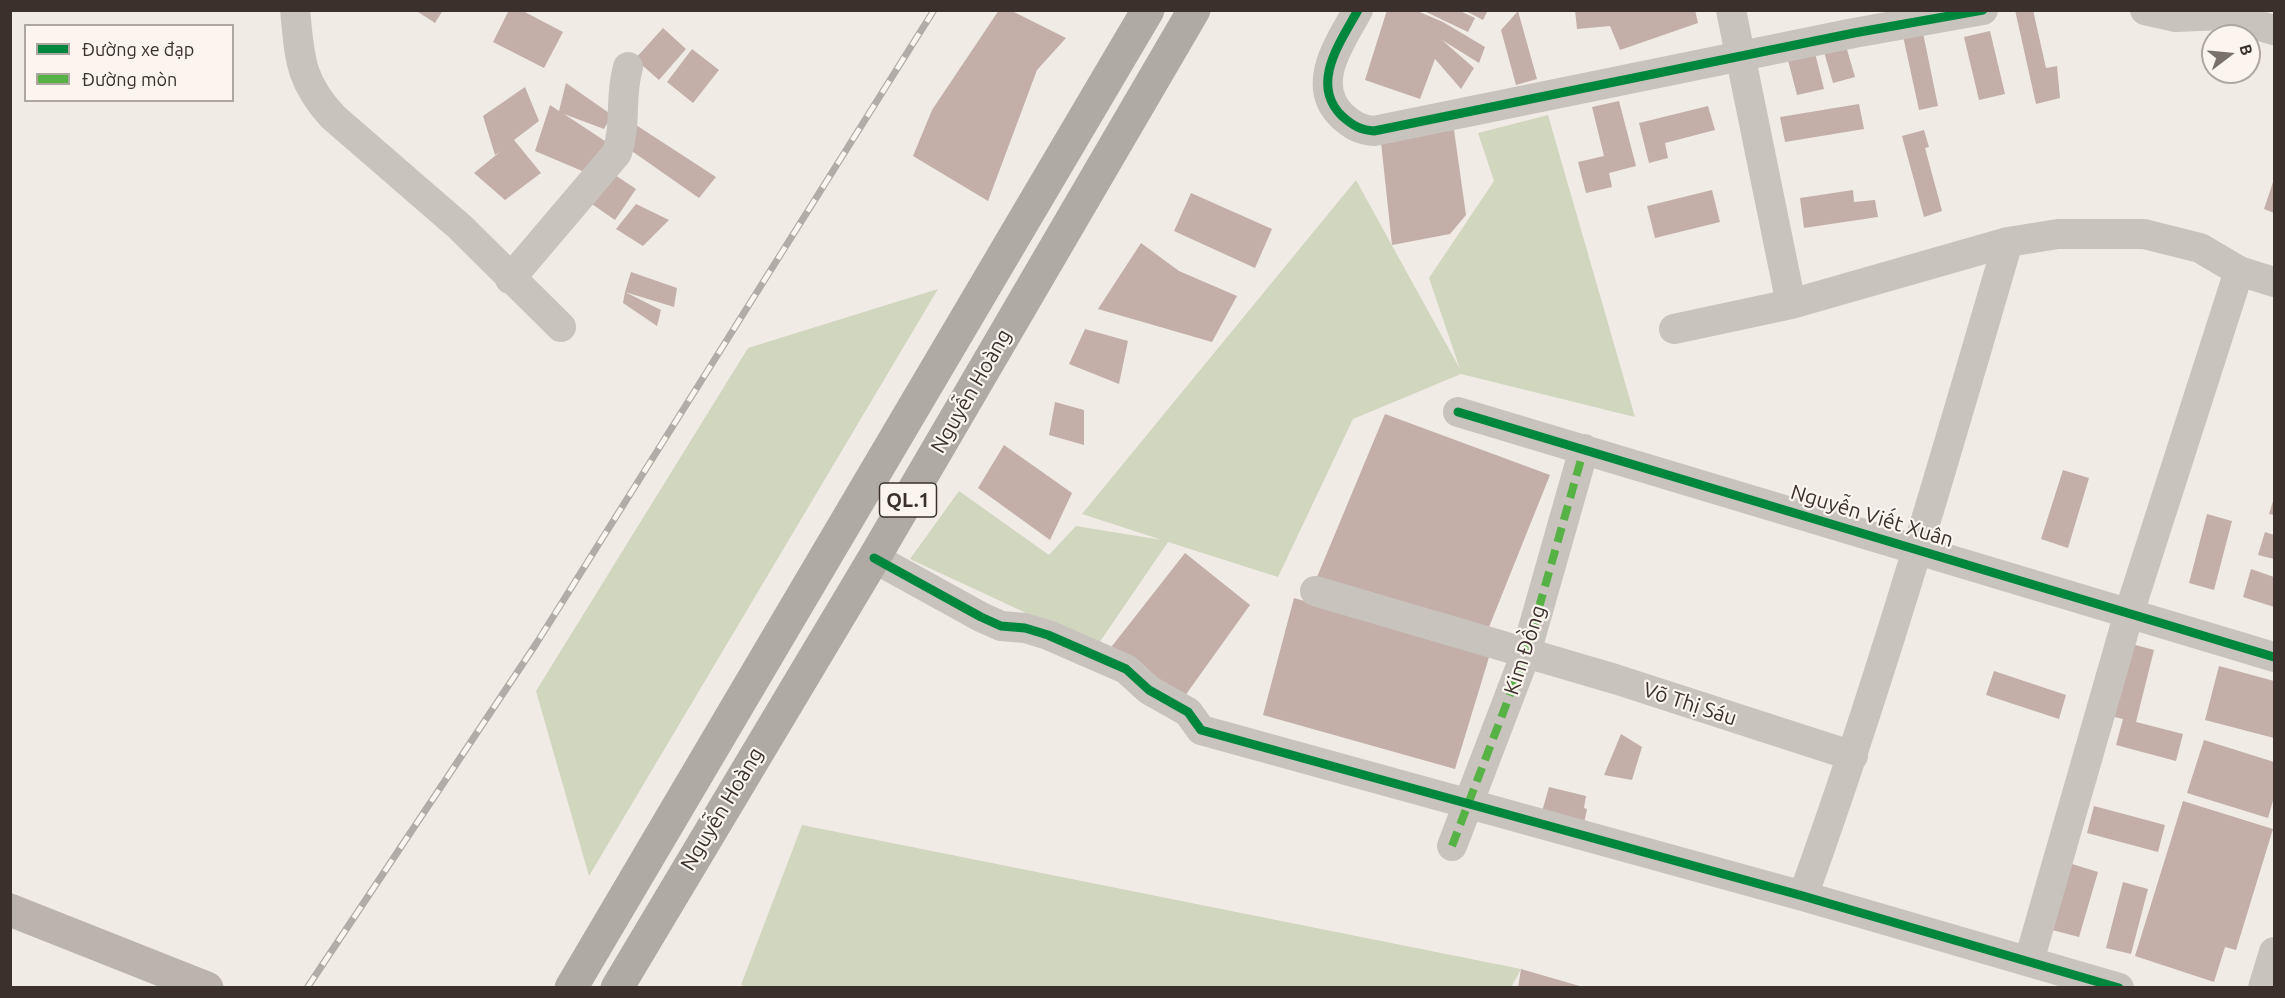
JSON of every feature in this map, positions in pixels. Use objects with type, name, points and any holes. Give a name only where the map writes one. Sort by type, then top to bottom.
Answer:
[{"type":"highway","name":"Nguyễn Hoàng","points":[[571,987],[1148,10]]},
{"type":"highway","name":"Nguyễn Hoàng","points":[[617,987],[874,558],[1194,10]]},
{"type":"street","points":[[295,10],[301,64],[316,99],[333,117],[460,227],[561,327]]},
{"type":"street","points":[[1358,10],[1330,64],[1327,80],[1337,111],[1363,130],[1392,128],[1917,20],[1983,10]]},
{"type":"street","points":[[1731,10],[1791,304]]},
{"type":"street","points":[[2145,10],[2176,17],[2222,15],[2274,30]]},
{"type":"street","points":[[510,279],[617,153],[623,132],[622,89],[628,67]]},
{"type":"street","points":[[1674,329],[1791,304],[2008,242],[2058,234],[2144,234],[2200,248],[2238,271],[2274,282]]},
{"type":"street","points":[[1803,896],[1853,756],[1919,548],[2008,242]]},
{"type":"street","points":[[2029,961],[2130,613],[2238,271]]},
{"type":"street","name":"Nguyễn Viết Xuân","points":[[1458,412],[1919,548],[2274,657]]},
{"type":"street","name":"Kim Đồng","points":[[1452,846],[1526,653],[1584,449]]},
{"type":"street","points":[[874,558],[1001,626],[1025,628],[1048,635],[1126,669],[1149,690],[1188,711],[1201,730],[1803,896],[2119,987]]},
{"type":"street","name":"Võ Thị Sáu","points":[[1315,591],[1526,653],[1853,756]]},
{"type":"street","points":[[10,910],[207,987]]},
{"type":"street","points":[[2263,987],[2274,952]]},
{"type":"green space","points":[[1548,115],[1635,417],[1461,374],[1353,419],[1278,577],[1168,542],[1097,646],[910,559],[959,491],[1049,555],[1076,526],[1162,540],[1082,514],[1356,180],[1460,369],[1429,278],[1494,181],[1478,133]]},
{"type":"green space","points":[[938,289],[589,876],[536,691],[748,348]]},
{"type":"green space","points":[[802,825],[1521,969],[1511,988],[751,988],[741,985]]},
{"type":"building","points":[[415,10],[443,10],[435,23]]},
{"type":"building","points":[[509,10],[521,10],[563,32],[544,68],[493,42]]},
{"type":"building","points":[[999,10],[1010,10],[1066,38],[1037,70],[988,201],[913,156],[932,110]]},
{"type":"building","points":[[1387,10],[1415,10],[1443,22],[1485,47],[1479,63],[1442,40],[1474,68],[1461,89],[1435,59],[1420,99],[1365,80]]},
{"type":"building","points":[[1422,10],[1458,10],[1475,18],[1468,32]]},
{"type":"building","points":[[1464,10],[1488,10],[1483,20]]},
{"type":"building","points":[[1575,10],[1695,10],[1698,23],[1620,50],[1610,26],[1577,29]]},
{"type":"building","points":[[2015,10],[2033,10],[2046,68],[2057,66],[2060,98],[2036,104]]},
{"type":"building","points":[[1518,11],[1537,79],[1516,85],[1501,30]]},
{"type":"building","points":[[663,28],[686,49],[659,80],[635,59]]},
{"type":"building","points":[[1990,31],[2005,94],[1979,100],[1964,37]]},
{"type":"building","points":[[1923,33],[1938,106],[1919,110],[1903,36]]},
{"type":"building","points":[[1846,46],[1855,77],[1833,83],[1824,52]]},
{"type":"building","points":[[692,49],[719,70],[693,103],[667,82]]},
{"type":"building","points":[[1815,53],[1824,89],[1797,95],[1788,60]]},
{"type":"building","points":[[566,83],[612,115],[604,129],[564,114],[608,143],[587,173],[535,151],[550,105],[559,111]]},
{"type":"building","points":[[525,87],[539,121],[514,140],[541,173],[505,200],[474,173],[501,151],[495,155],[483,116]]},
{"type":"building","points":[[1619,101],[1636,166],[1609,173],[1612,187],[1586,193],[1578,162],[1604,156],[1592,107]]},
{"type":"building","points":[[1859,104],[1864,129],[1785,142],[1780,117]]},
{"type":"building","points":[[1708,106],[1715,130],[1665,143],[1668,158],[1649,163],[1639,123]]},
{"type":"building","points":[[636,125],[716,177],[699,198],[626,147]]},
{"type":"building","points":[[1454,130],[1466,215],[1450,234],[1392,245],[1380,133]]},
{"type":"building","points":[[1924,130],[1929,147],[1925,148],[1942,211],[1924,217],[1902,136]]},
{"type":"building","points":[[609,171],[636,189],[615,220],[589,202]]},
{"type":"building","points":[[2274,179],[2274,213],[2264,209]]},
{"type":"building","points":[[1712,190],[1720,222],[1655,238],[1647,206]]},
{"type":"building","points":[[1853,190],[1854,202],[1875,200],[1878,217],[1804,228],[1800,198]]},
{"type":"building","points":[[1191,193],[1272,229],[1255,268],[1174,231]]},
{"type":"building","points":[[636,204],[669,220],[643,246],[616,229]]},
{"type":"building","points":[[1141,243],[1179,271],[1237,296],[1212,342],[1098,309]]},
{"type":"building","points":[[631,272],[677,288],[674,307],[625,292]]},
{"type":"building","points":[[625,292],[661,310],[657,326],[623,303]]},
{"type":"building","points":[[1085,329],[1128,341],[1119,384],[1069,364]]},
{"type":"building","points":[[1055,402],[1084,410],[1084,445],[1049,435]]},
{"type":"building","points":[[1385,414],[1550,475],[1489,627],[1317,577]]},
{"type":"building","points":[[1004,445],[1072,493],[1050,540],[978,488]]},
{"type":"building","points":[[2063,470],[2089,478],[2068,548],[2041,539]]},
{"type":"building","points":[[2274,498],[2274,515],[2269,514]]},
{"type":"building","points":[[2207,514],[2232,521],[2214,590],[2189,583]]},
{"type":"building","points":[[2265,532],[2274,535],[2274,559],[2258,555]]},
{"type":"building","points":[[1185,553],[1250,605],[1182,700],[1105,655]]},
{"type":"building","points":[[2251,569],[2274,577],[2274,607],[2243,597]]},
{"type":"building","points":[[1294,598],[1490,654],[1455,769],[1263,715]]},
{"type":"building","points":[[2128,643],[2154,650],[2136,722],[2183,734],[2176,761],[2116,745],[2123,719],[2110,716]]},
{"type":"building","points":[[2219,666],[2274,681],[2274,738],[2205,720]]},
{"type":"building","points":[[1994,671],[2066,695],[2059,719],[1986,695]]},
{"type":"building","points":[[1621,734],[1642,747],[1632,780],[1604,775]]},
{"type":"building","points":[[2204,740],[2274,762],[2274,797],[2268,818],[2187,793]]},
{"type":"building","points":[[1549,787],[1586,796],[1584,808],[1587,809],[1583,828],[1541,815]]},
{"type":"building","points":[[2183,801],[2273,829],[2236,950],[2225,947],[2214,982],[2135,956]]},
{"type":"building","points":[[2094,806],[2165,825],[2158,852],[2087,833]]},
{"type":"building","points":[[2072,864],[2098,872],[2079,937],[2052,930]]},
{"type":"building","points":[[2123,882],[2148,889],[2131,954],[2106,948]]},
{"type":"building","points":[[1521,969],[1583,987],[1583,988],[1518,988]]},
{"type":"railway","points":[[307,988],[536,644],[934,10]]},
{"type":"marked path","points":[[1452,846],[1526,653],[1584,449]]},
{"type":"cycle path","points":[[1358,10],[1331,63],[1328,90],[1333,104],[1342,116],[1364,130],[1374,131],[1854,33],[1983,10]]},
{"type":"cycle path","points":[[1458,412],[2274,657]]},
{"type":"cycle path","points":[[874,558],[1001,626],[1025,628],[1048,635],[1126,669],[1149,690],[1188,712],[1201,730],[1803,896],[2119,988]]}]
